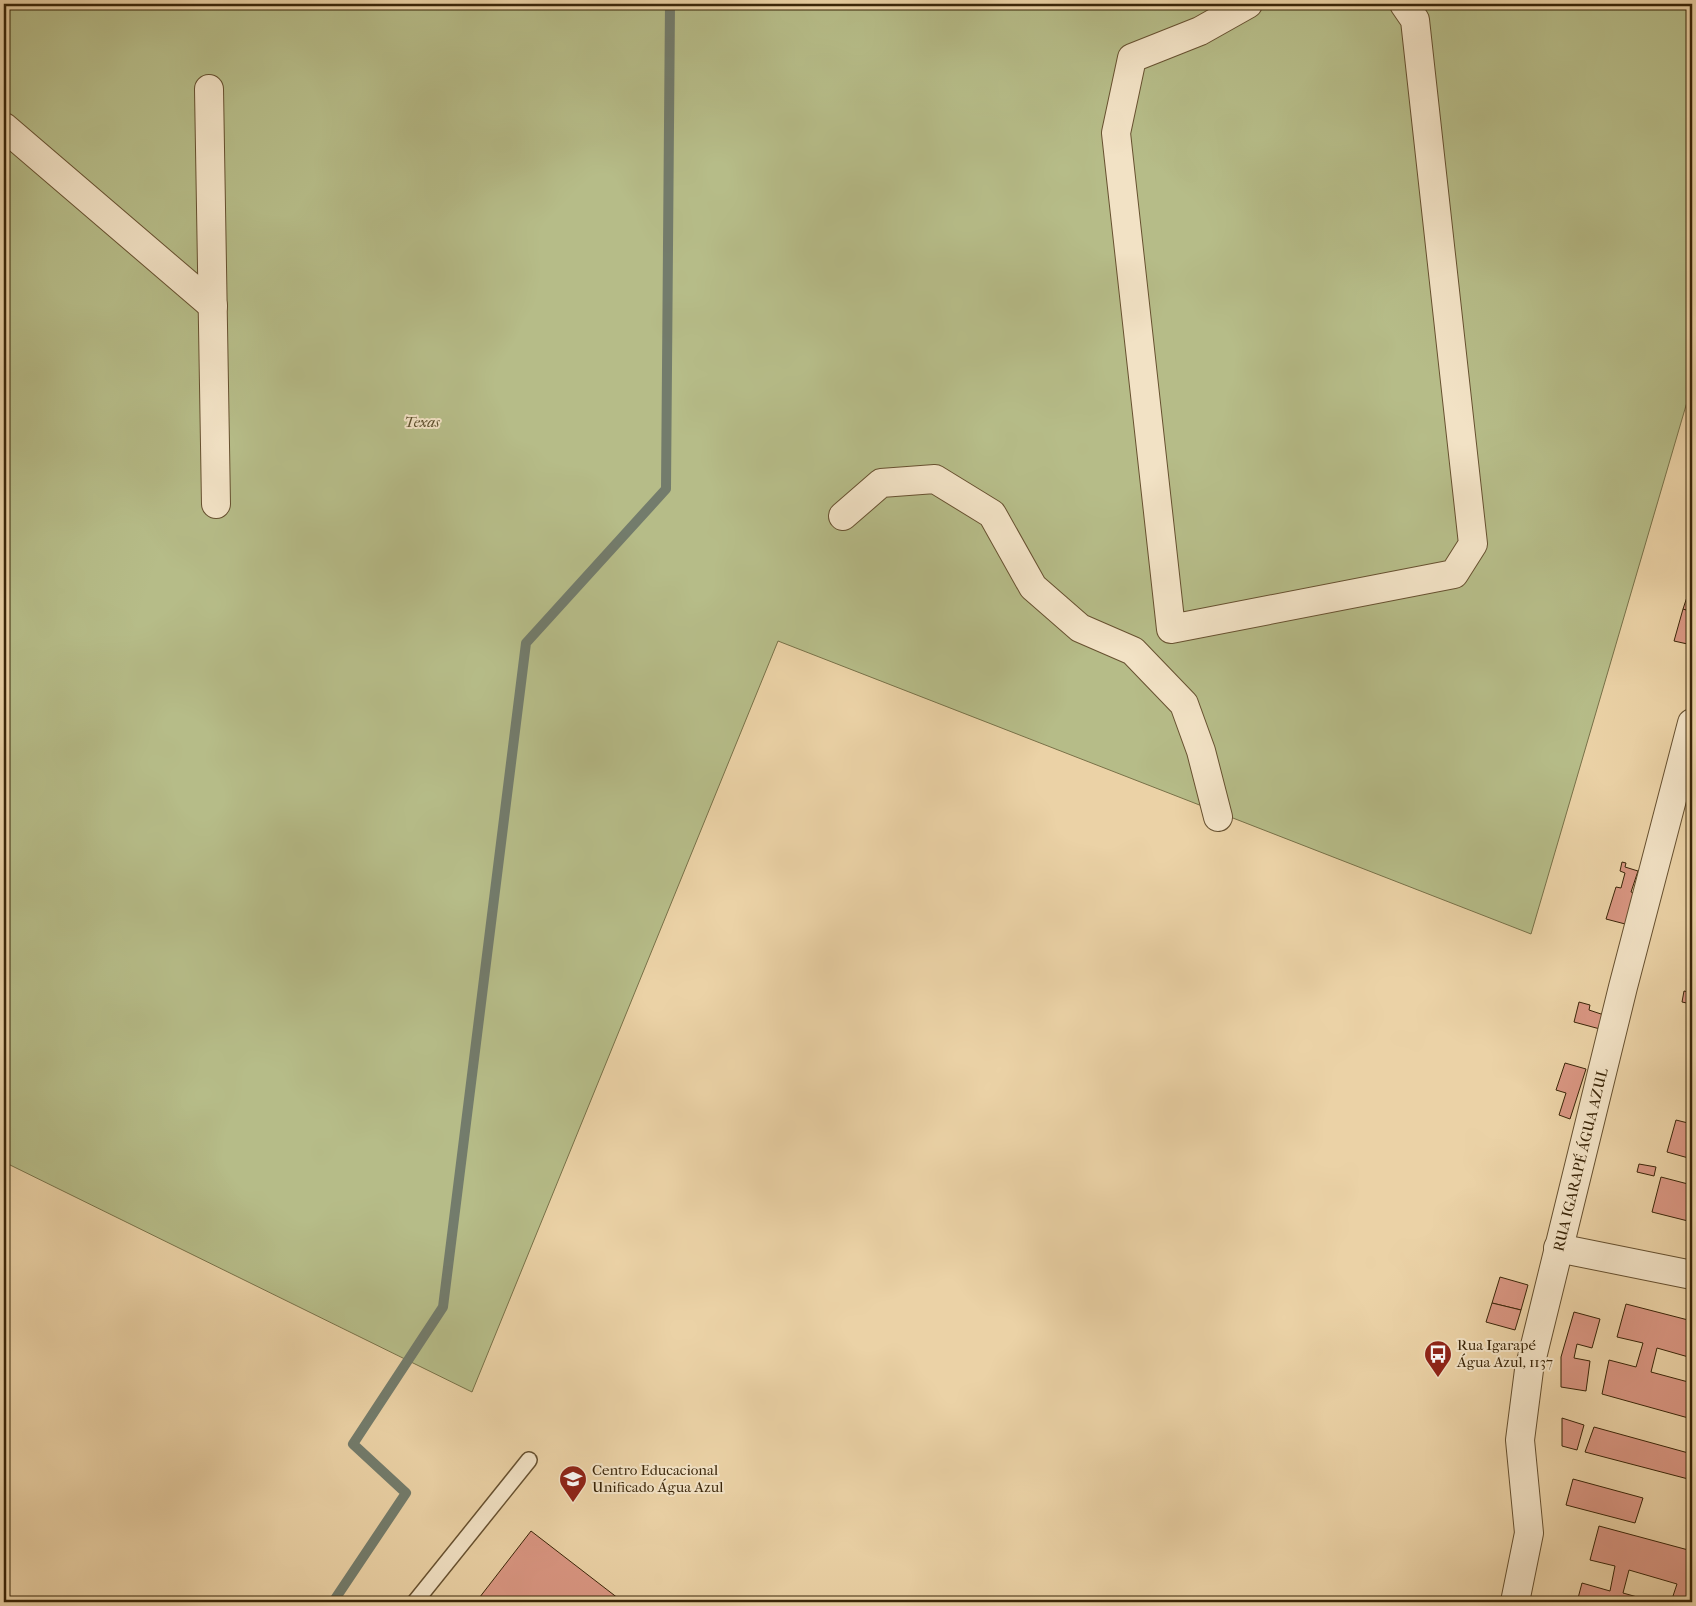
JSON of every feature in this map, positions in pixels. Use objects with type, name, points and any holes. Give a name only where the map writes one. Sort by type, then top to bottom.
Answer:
[{"type":"street","points":[[1171,629],[1116,133],[1132,58],[1200,31],[1248,4]]},
{"type":"street","points":[[1133,651],[1171,629],[1454,574],[1473,544],[1414,20],[1404,4]]},
{"type":"street","points":[[209,88],[216,504]]},
{"type":"street","points":[[4,127],[213,306]]},
{"type":"street","points":[[843,516],[881,483],[935,479],[992,514],[1033,587],[1080,628],[1133,651],[1184,704],[1201,751],[1218,817]]},
{"type":"street","name":"RUA IGARAPÉ ÁGUA AZUL","points":[[1515,1602],[1529,1533],[1520,1440],[1529,1370],[1623,987],[1692,723]]},
{"type":"street","points":[[1558,1248],[1692,1275]]},
{"type":"lane","points":[[415,1602],[529,1460]]},
{"type":"green space","name":"Texas","points":[[4,4],[1692,4],[1692,385],[1531,934],[778,641],[472,1392],[4,1162]]},
{"type":"building","points":[[1689,591],[1692,592],[1692,612],[1683,609]]},
{"type":"building","points":[[1683,609],[1692,612],[1692,645],[1674,641]]},
{"type":"building","points":[[1622,862],[1626,863],[1625,867],[1638,871],[1631,892],[1638,894],[1629,925],[1606,919],[1616,887],[1621,888],[1625,873],[1620,871]]},
{"type":"building","points":[[1684,991],[1692,993],[1691,1004],[1682,1002]]},
{"type":"building","points":[[1579,1002],[1590,1005],[1589,1010],[1604,1015],[1600,1029],[1574,1022]]},
{"type":"building","points":[[1565,1063],[1586,1069],[1570,1119],[1559,1115],[1566,1093],[1556,1090]]},
{"type":"building","points":[[1676,1120],[1692,1124],[1692,1159],[1667,1152]]},
{"type":"building","points":[[1639,1164],[1656,1167],[1654,1176],[1637,1172]]},
{"type":"building","points":[[1692,1167],[1692,1222],[1652,1212],[1661,1177],[1688,1184]]},
{"type":"building","points":[[1500,1277],[1528,1285],[1521,1310],[1492,1303]]},
{"type":"building","points":[[1492,1303],[1521,1310],[1515,1330],[1486,1322]]},
{"type":"building","points":[[1626,1304],[1692,1321],[1692,1358],[1657,1348],[1651,1372],[1692,1383],[1692,1419],[1602,1394],[1609,1360],[1636,1367],[1643,1343],[1617,1337]]},
{"type":"building","points":[[1574,1312],[1600,1319],[1592,1348],[1577,1344],[1574,1358],[1590,1361],[1586,1391],[1561,1387],[1561,1357]]},
{"type":"building","points":[[1562,1418],[1584,1425],[1577,1450],[1562,1446]]},
{"type":"building","points":[[1594,1427],[1692,1454],[1692,1480],[1585,1452]]},
{"type":"building","points":[[1573,1479],[1643,1498],[1635,1523],[1566,1505]]},
{"type":"building","points":[[1599,1526],[1692,1551],[1692,1587],[1690,1587],[1686,1602],[1671,1602],[1677,1584],[1629,1570],[1623,1593],[1655,1602],[1577,1602],[1582,1583],[1610,1591],[1615,1566],[1590,1560]]},
{"type":"building","points":[[531,1531],[623,1602],[476,1602]]},
{"type":"waterway","points":[[333,1602],[406,1493],[353,1444],[443,1307],[526,643],[666,489],[670,4]]},
{"type":"place","name":"Rua Igarapé Água Azul, 1137","points":[[1438,1378]]},
{"type":"place","name":"Centro Educacional Unificado Água Azul","points":[[573,1503]]}]
